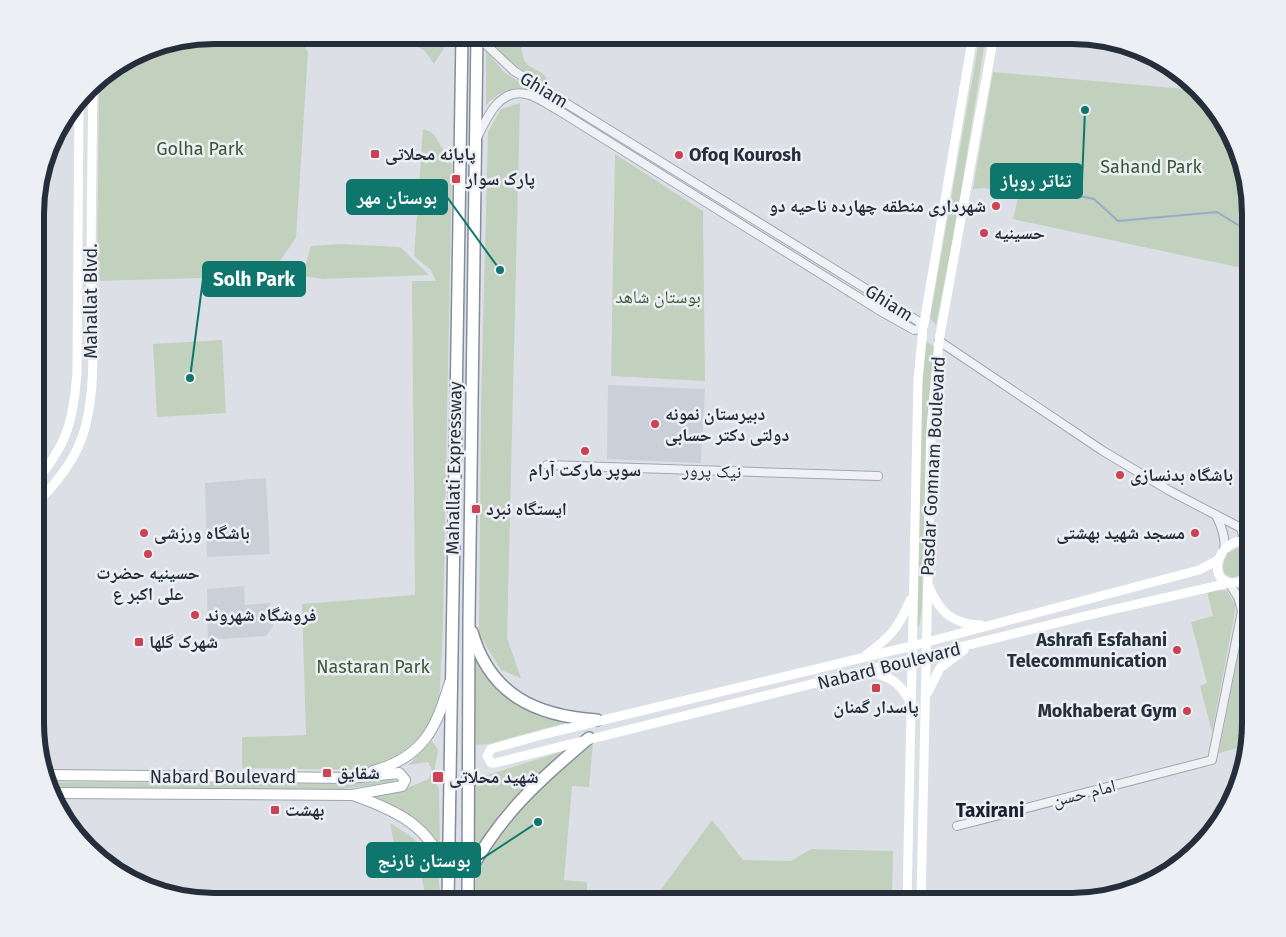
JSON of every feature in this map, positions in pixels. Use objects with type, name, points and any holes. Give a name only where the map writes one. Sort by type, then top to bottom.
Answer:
[{"type":"highway","name":"Mahallati Expressway","points":[[448,893],[462,44]]},
{"type":"highway","name":"Mahallati Expressway","points":[[468,893],[469,620],[477,44]]},
{"type":"highway","points":[[459,286],[462,295],[467,296],[474,288]]},
{"type":"highway","points":[[458,338],[463,332],[468,332],[473,339]]},
{"type":"highway","points":[[469,620],[474,639],[486,664],[498,680],[513,694],[526,704],[554,715],[597,720]]},
{"type":"highway","points":[[468,875],[484,845],[506,816],[538,780],[588,738]]},
{"type":"main road","name":"Pasdar Gomnam Boulevard","points":[[907,893],[917,398],[923,329],[971,44]]},
{"type":"main road","name":"Pasdar Gomnam Boulevard","points":[[921,893],[931,430],[939,341],[992,44]]},
{"type":"main road","name":"Mahallat Blvd.","points":[[44,496],[57,482],[76,455],[85,429],[92,397],[91,205],[93,95]]},
{"type":"main road","name":"Mahallat Blvd.","points":[[44,472],[64,441],[74,413],[77,373],[79,111]]},
{"type":"main road","points":[[1229,583],[1217,571],[1218,560],[1235,542],[1242,543]]},
{"type":"main road","name":"Nabard Boulevard","points":[[1218,560],[1198,570],[912,646],[545,734],[492,749],[487,756],[488,760],[495,764],[588,738],[709,712],[1187,591],[1242,580]]},
{"type":"main road","points":[[928,584],[935,601],[949,617],[974,625],[991,625]]},
{"type":"main road","points":[[864,657],[901,623],[913,594]]},
{"type":"main road","points":[[926,697],[940,668],[953,656],[976,644]]},
{"type":"main road","points":[[866,672],[890,677],[903,688],[911,703]]},
{"type":"main road","points":[[350,778],[406,758],[423,743],[438,718],[451,678]]},
{"type":"main road","points":[[545,734],[534,741],[533,744],[538,749],[550,749]]},
{"type":"main road","name":"Nabard Boulevard","points":[[53,775],[350,778],[399,773],[404,776],[402,786],[352,795],[60,793]]},
{"type":"main road","points":[[352,795],[386,807],[406,819],[424,834],[440,852],[449,878]]},
{"type":"street","name":"Ghiam","points":[[476,140],[492,108],[504,99],[524,94],[542,102],[882,312],[914,330],[923,329],[918,321],[514,71],[485,44]]},
{"type":"street","points":[[542,102],[543,96],[548,92]]},
{"type":"street","points":[[717,210],[718,197]]},
{"type":"street","points":[[939,341],[1103,451],[1170,491],[1215,513],[1242,530]]},
{"type":"street","name":"نیک پرور","points":[[547,465],[878,476]]},
{"type":"street","points":[[1215,513],[1221,524],[1225,546],[1224,552]]},
{"type":"street","name":"امام حسن","points":[[957,826],[1212,760],[1242,611],[1238,597],[1229,583]]},
{"type":"shaded area","name":"دبیرستان نمونه دولتی دکتر حسابی","points":[[608,385],[705,389],[701,463],[607,459]]},
{"type":"shaded area","points":[[266,478],[270,554],[207,557],[205,483]]},
{"type":"shaded area","points":[[244,586],[245,605],[270,603],[273,626],[266,636],[208,640],[207,589]]},
{"type":"green space","name":"Golha Park","points":[[203,44],[303,44],[308,52],[296,238],[269,276],[97,281],[99,89],[119,72],[139,61],[181,47]]},
{"type":"green space","points":[[412,44],[446,45],[434,64],[425,51]]},
{"type":"green space","points":[[495,44],[521,44],[524,60],[528,65],[542,73],[550,85],[524,71],[500,52]]},
{"type":"green space","points":[[978,44],[985,44],[956,223],[936,325],[930,318]]},
{"type":"green space","points":[[486,51],[504,72],[533,91],[526,89],[507,90],[496,96],[486,105]]},
{"type":"green space","name":"Sahand Park","points":[[993,72],[1187,89],[1214,119],[1229,149],[1236,170],[1242,203],[1242,268],[1013,219],[1018,198],[985,188],[973,189]]},
{"type":"green space","points":[[520,103],[507,638],[521,678],[501,670],[479,634],[481,408],[488,132],[501,109]]},
{"type":"green space","name":"Nastaran Park","points":[[423,129],[435,136],[452,165],[443,625],[439,707],[422,736],[397,756],[360,770],[242,768],[242,737],[306,735],[302,604],[415,595],[412,281],[436,281],[431,270],[414,256]]},
{"type":"green space","name":"بوستان شاهد","points":[[615,154],[703,211],[705,381],[611,376]]},
{"type":"green space","points":[[340,244],[400,247],[429,275],[323,279],[302,276],[311,246]]},
{"type":"green space","points":[[222,340],[226,413],[157,417],[153,344]]},
{"type":"green space","points":[[925,340],[934,347],[926,434],[922,608],[919,627],[916,627],[919,434]]},
{"type":"green space","points":[[1234,549],[1242,549],[1242,574],[1232,578],[1224,573],[1223,564],[1228,554]]},
{"type":"green space","points":[[1227,591],[1235,604],[1235,612],[1212,732],[1200,686],[1207,683],[1191,622],[1213,616],[1207,592]]},
{"type":"green space","points":[[1242,635],[1241,746],[1219,753]]},
{"type":"green space","points":[[475,651],[493,679],[512,700],[536,714],[569,722],[488,744],[476,745]]},
{"type":"green space","points":[[432,741],[438,750],[434,774],[439,788],[440,847],[408,818],[391,806],[371,796],[400,791],[429,779],[432,770],[428,762],[408,765]]},
{"type":"green space","points":[[593,744],[589,787],[572,786],[564,880],[587,882],[587,893],[475,893],[475,882],[484,853],[527,799],[577,755]]},
{"type":"green space","points":[[573,748],[544,769],[516,795],[492,825],[474,856],[475,779]]},
{"type":"green space","points":[[395,780],[393,782],[335,790],[57,788],[55,782],[352,784]]},
{"type":"green space","points":[[712,820],[743,860],[791,861],[811,849],[893,851],[892,893],[658,893]]},
{"type":"green space","points":[[390,823],[413,838],[428,854],[437,874],[440,893],[425,893],[421,875],[400,874]]},
{"type":"waterway","points":[[1022,184],[1094,199],[1118,221],[1217,212],[1242,227]]},
{"type":"place","name":"تئاتر روباز","points":[[1085,110]]},
{"type":"place","name":"پایانه محلاتی","points":[[375,154]]},
{"type":"place","name":"Ofoq Kourosh","points":[[679,155]]},
{"type":"place","name":"پارک سوار","points":[[456,179]]},
{"type":"place","name":"شهرداری منطقه چهارده ناحیه دو","points":[[996,206]]},
{"type":"place","name":"حسینیه","points":[[984,233]]},
{"type":"place","name":"بوستان مهر","points":[[500,270]]},
{"type":"place","name":"Solh Park","points":[[190,378]]},
{"type":"place","name":"دبیرستان نمونه دولتی دکتر حسابی","points":[[655,424]]},
{"type":"place","name":"سوپر مارکت آرام","points":[[585,451]]},
{"type":"place","name":"باشگاه بدنسازی","points":[[1120,475]]},
{"type":"place","name":"ایستگاه نبرد","points":[[476,509]]},
{"type":"place","name":"باشگاه ورزشی","points":[[144,533]]},
{"type":"place","name":"مسجد شهید بهشتی","points":[[1195,533]]},
{"type":"place","name":"حسینیه حضرت علی اکبر ع","points":[[148,554]]},
{"type":"place","name":"فروشگاه شهروند","points":[[195,615]]},
{"type":"place","name":"شهرک گلها","points":[[139,642]]},
{"type":"place","name":"Ashrafi Esfahani Telecommunication","points":[[1177,650]]},
{"type":"place","name":"پاسدار گمنان","points":[[876,688]]},
{"type":"place","name":"Mokhaberat Gym","points":[[1187,711]]},
{"type":"place","name":"شقایق","points":[[327,773]]},
{"type":"place","name":"شهید محلاتی","points":[[438,777]]},
{"type":"place","name":"بهشت","points":[[275,810]]},
{"type":"place","name":"بوستان نارنج","points":[[538,822]]},
{"type":"district","name":"Taxirani","points":[[990,810]]}]
